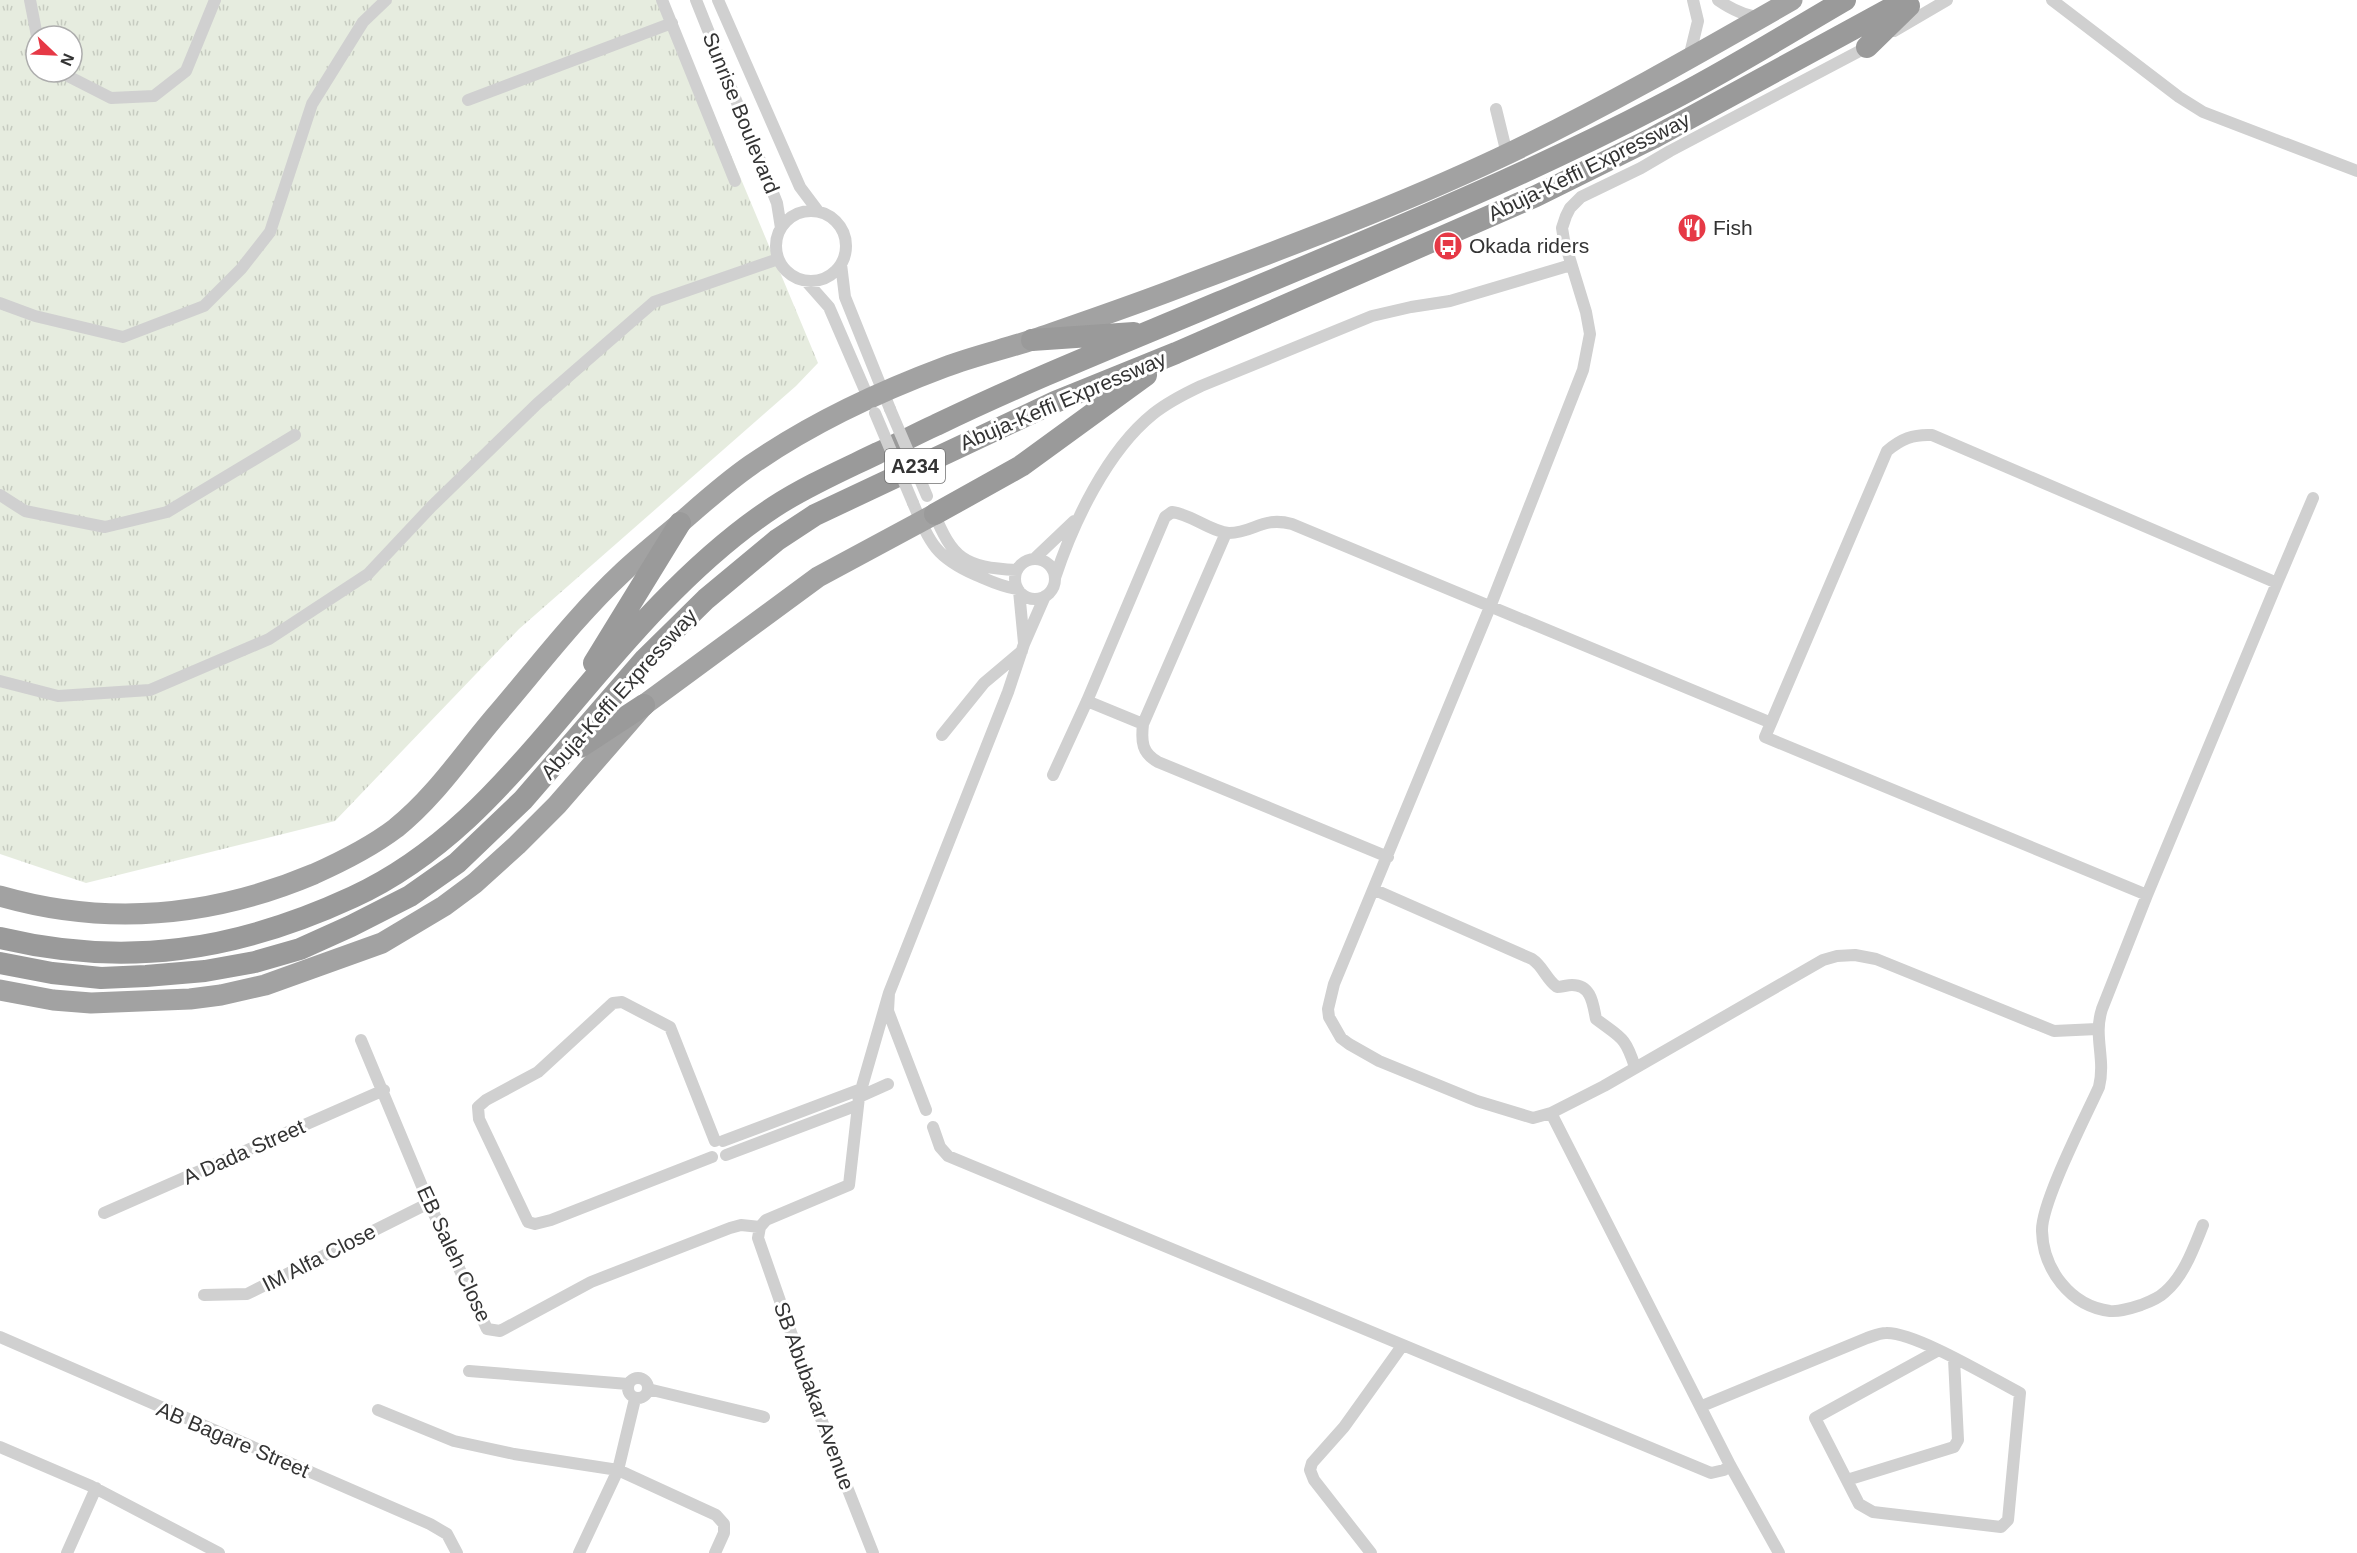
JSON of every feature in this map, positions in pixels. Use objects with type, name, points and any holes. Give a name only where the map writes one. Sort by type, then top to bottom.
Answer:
[{"type":"highway","points":[[0,896],[61,910],[97,915],[160,914],[274,891],[339,863],[393,830],[412,814],[578,620],[621,574],[714,493],[752,464],[879,403],[950,365],[1032,340],[1208,277],[1385,207],[1507,154],[1689,58],[1792,0]]},
{"type":"highway","name":"Abuja-Keffi Expressway","points":[[0,938],[45,949],[102,954],[177,950],[233,939],[298,921],[360,894],[415,862],[454,832],[513,772],[671,595],[720,548],[774,507],[839,471],[938,423],[1523,173],[1708,81],[1845,0]]},
{"type":"highway","name":"Abuja-Keffi Expressway","points":[[0,963],[52,973],[101,978],[205,970],[255,962],[300,949],[410,896],[457,863],[502,822],[645,660],[706,599],[777,540],[815,515],[1045,406],[1176,354],[1536,196],[1653,138],[1906,0]]},
{"type":"highway","points":[[1867,47],[1914,0]]},
{"type":"highway","points":[[1032,340],[1151,331]]},
{"type":"highway","points":[[924,509],[1021,466],[1176,354]]},
{"type":"highway","name":"Abuja-Keffi Expressway","points":[[0,990],[53,1000],[91,1004],[200,998],[265,985],[382,943],[444,906],[475,883],[517,846],[557,805],[644,705],[818,577],[924,509]]},
{"type":"highway","points":[[561,717],[680,523]]},
{"type":"highway","points":[[560,759],[644,705]]},
{"type":"street","points":[[30,0],[33,24]]},
{"type":"street","points":[[84,84],[111,98],[154,96],[186,71],[215,0]]},
{"type":"street","points":[[0,303],[35,316],[123,337],[204,306],[241,269],[270,232],[312,104],[363,22],[386,0]]},
{"type":"street","points":[[662,0],[735,181]]},
{"type":"street","name":"Sunrise Boulevard","points":[[696,0],[777,202],[781,228]]},
{"type":"street","name":"Sunrise Boulevard","points":[[718,0],[800,187],[818,211]]},
{"type":"street","points":[[1689,58],[1698,21],[1693,0]]},
{"type":"street","points":[[1718,0],[1750,16],[1764,17]]},
{"type":"street","points":[[1947,0],[1867,47],[1641,168],[1581,197],[1570,208],[1562,228],[1590,334],[1578,384],[1375,890],[1334,984],[1328,1009],[1332,1024],[1341,1038],[1379,1061],[1477,1101],[1522,1116],[1541,1117],[1635,1068],[1780,983],[1823,960],[1837,956],[1855,955],[1876,959],[2054,1031],[2097,1029]]},
{"type":"street","points":[[2052,0],[2155,80],[2203,112],[2357,171]]},
{"type":"street","points":[[468,100],[672,23]]},
{"type":"street","points":[[1496,109],[1507,154]]},
{"type":"street","points":[[806,281],[826,278],[841,264],[845,254],[846,242],[843,231],[837,222],[818,211],[796,214],[787,220],[777,238],[778,259],[789,274],[806,281],[829,307],[879,403],[924,509],[934,546],[951,563],[1018,590],[1028,598],[1040,599],[1046,596]]},
{"type":"street","points":[[0,681],[58,696],[150,690],[270,639],[368,574],[432,506],[538,403],[654,302],[778,259]]},
{"type":"street","points":[[841,264],[845,297],[879,403]]},
{"type":"street","points":[[759,1233],[766,1220],[849,1185],[859,1097],[889,993],[1008,692],[1023,648],[1046,596],[1052,588],[1079,516],[1101,475],[1131,436],[1153,414],[1176,398],[1372,316],[1411,307],[1450,302],[1571,265]]},
{"type":"street","points":[[0,495],[26,511],[105,527],[167,512],[295,435]]},
{"type":"street","points":[[2147,895],[1765,736],[1769,722],[1787,687],[1887,451],[1908,437],[1932,435],[2277,583]]},
{"type":"street","points":[[2203,1225],[2188,1261],[2165,1292],[2149,1302],[2130,1309],[2111,1312],[2087,1304],[2070,1293],[2055,1275],[2042,1229],[2053,1191],[2100,1087],[2103,1072],[2097,1029],[2102,1009],[2147,895],[2313,498]]},
{"type":"street","points":[[924,509],[957,555],[990,568],[1017,570]]},
{"type":"street","points":[[1053,775],[1165,517],[1172,512],[1181,513],[1226,533],[1247,530],[1271,521],[1292,524],[1769,722]]},
{"type":"street","points":[[1023,648],[1015,576],[1017,570],[1024,562],[1034,559],[1079,516]]},
{"type":"street","points":[[1226,533],[1143,724],[1143,746],[1149,757],[1158,762],[1388,857]]},
{"type":"street","points":[[1034,559],[1049,564],[1055,578]]},
{"type":"street","points":[[942,735],[984,683],[1023,648]]},
{"type":"street","points":[[1087,701],[1143,724]]},
{"type":"street","points":[[1375,890],[1532,959],[1541,966],[1557,987],[1572,984],[1580,986],[1592,997],[1596,1019],[1628,1044],[1635,1068]]},
{"type":"street","points":[[889,993],[888,1011],[926,1110]]},
{"type":"street","points":[[726,1155],[728,1150],[719,1141],[670,1027],[622,1002],[613,1003],[538,1072],[486,1100],[478,1107],[479,1119],[528,1222],[535,1224],[551,1220],[712,1157],[720,1159],[838,1113],[859,1097],[888,1084]]},
{"type":"street","name":"EB Saleh Close","points":[[361,1040],[384,1090],[429,1203],[487,1329],[494,1332],[500,1331],[562,1296],[621,1269],[730,1228],[741,1226],[759,1233]]},
{"type":"street","name":"A Dada Street","points":[[104,1213],[384,1090]]},
{"type":"street","points":[[712,1157],[709,1146],[719,1141],[834,1101],[859,1097]]},
{"type":"street","points":[[1551,1113],[1730,1465],[1779,1553]]},
{"type":"street","points":[[933,1127],[940,1147],[948,1156],[1711,1473],[1724,1470],[1730,1465]]},
{"type":"street","name":"IM Alfa Close","points":[[204,1295],[247,1294],[429,1203]]},
{"type":"street","name":"SB Abubakar Avenue","points":[[759,1233],[830,1444],[873,1553]]},
{"type":"street","points":[[1702,1406],[1867,1338],[1886,1333],[1919,1342],[1954,1359],[2020,1393],[2008,1520],[2001,1527],[1873,1512],[1859,1504],[1815,1418],[1937,1351]]},
{"type":"street","name":"AB Bagare Street","points":[[0,1337],[430,1524],[447,1534],[457,1553]]},
{"type":"street","points":[[1371,1553],[1314,1480],[1310,1470],[1312,1462],[1344,1427],[1402,1346]]},
{"type":"street","points":[[1847,1479],[1954,1447],[1959,1440],[1954,1359]]},
{"type":"street","points":[[469,1371],[628,1384],[640,1378],[645,1380],[648,1389],[644,1397],[635,1399]]},
{"type":"street","points":[[628,1384],[628,1393],[635,1399]]},
{"type":"street","points":[[648,1389],[764,1417]]},
{"type":"street","points":[[579,1553],[618,1470],[635,1399]]},
{"type":"street","points":[[378,1410],[454,1442],[513,1454],[618,1470],[716,1515],[724,1524],[724,1533],[716,1553]]},
{"type":"street","points":[[0,1447],[96,1488],[219,1553]]},
{"type":"street","points":[[67,1553],[96,1488]]},
{"type":"green space","points":[[0,0],[666,0],[818,363],[796,386],[519,629],[335,821],[86,883],[0,854]]},
{"type":"place","name":"Fish","points":[[1692,228]]},
{"type":"place","name":"Okada riders","points":[[1448,246]]}]
